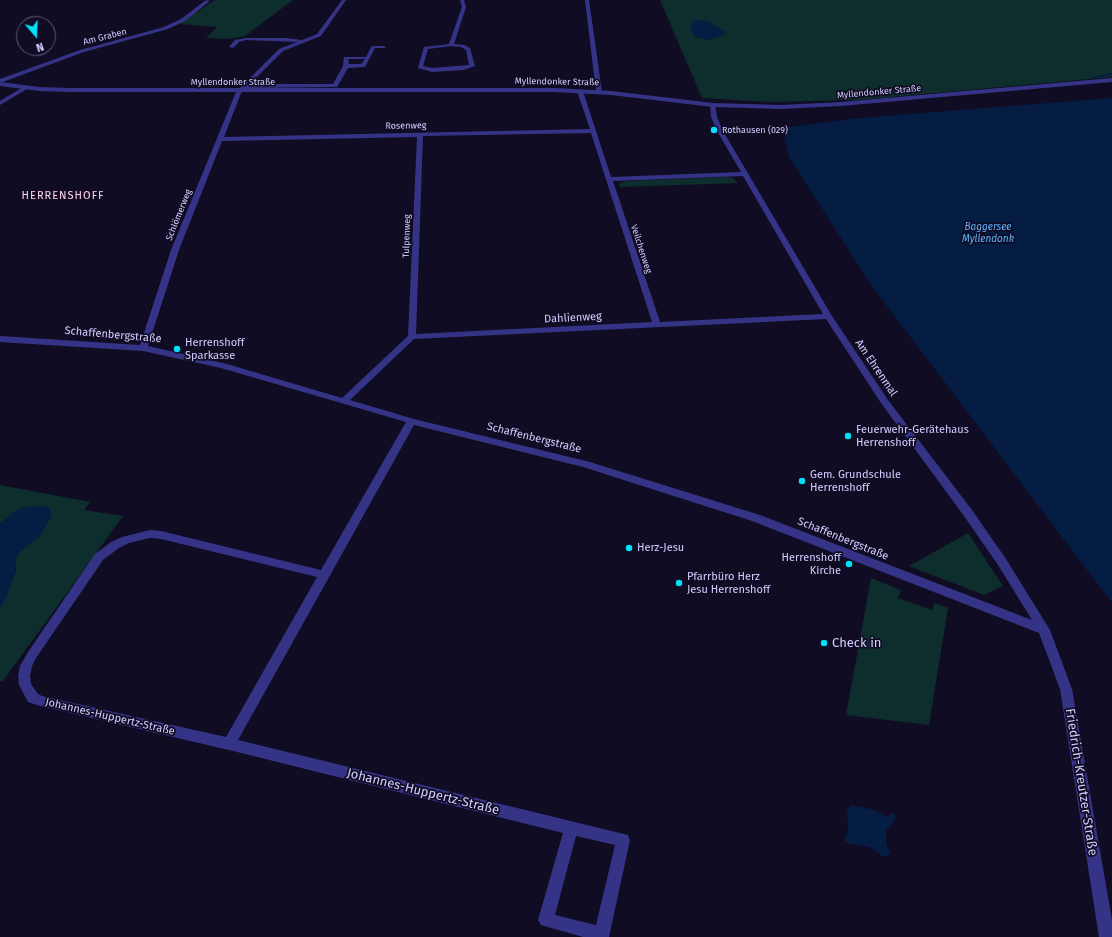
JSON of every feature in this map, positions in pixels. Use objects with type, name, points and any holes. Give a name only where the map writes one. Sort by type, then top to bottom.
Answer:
[{"type":"street","points":[[239,92],[281,50],[319,35],[344,0]]},
{"type":"street","points":[[451,45],[464,7],[462,0]]},
{"type":"street","points":[[587,0],[599,92]]},
{"type":"street","name":"Am Graben","points":[[0,81],[82,51],[166,28],[182,20],[208,2]]},
{"type":"street","points":[[231,47],[237,41],[246,39],[287,39],[303,42]]},
{"type":"street","points":[[451,45],[462,46],[468,49],[472,66],[432,70],[420,67],[425,49],[451,45]]},
{"type":"street","points":[[346,66],[363,66],[373,47],[384,47]]},
{"type":"street","points":[[245,86],[335,86],[346,66],[346,58],[368,58]]},
{"type":"street","name":"Myllendonker Straße","points":[[0,84],[25,88],[70,90],[239,92],[580,91],[713,105],[759,107],[814,106],[1112,80]]},
{"type":"street","points":[[0,103],[25,88]]},
{"type":"street","name":"Veilchenweg","points":[[580,91],[657,325]]},
{"type":"street","name":"Schlömerweg","points":[[143,348],[175,250],[239,92]]},
{"type":"street","name":"Am Ehrenmal","points":[[713,105],[716,122],[828,316],[884,401],[968,513],[1002,562],[1044,630]]},
{"type":"street","name":"Rosenweg","points":[[220,138],[420,135],[593,130]]},
{"type":"street","name":"Tulpenweg","points":[[412,337],[420,135]]},
{"type":"street","points":[[608,179],[745,174]]},
{"type":"street","name":"Dahlienweg","points":[[412,337],[828,316]]},
{"type":"street","points":[[344,401],[412,337]]},
{"type":"street","name":"Schaffenbergstraße","points":[[0,339],[143,348],[224,366],[411,421],[586,464],[720,506],[1044,630]]},
{"type":"street","points":[[229,744],[411,421]]},
{"type":"street","name":"Johannes-Huppertz-Straße","points":[[324,575],[160,535],[144,535],[126,540],[115,545],[99,557],[26,666],[25,684],[33,698],[40,702],[229,744],[623,840],[602,934],[546,920],[571,828]]},
{"type":"street","name":"Friedrich-Kreutzer-Straße","points":[[1044,630],[1055,656],[1066,689],[1107,937]]},
{"type":"green space","points":[[215,0],[293,0],[245,36],[229,39],[206,38],[217,27],[179,24]]},
{"type":"green space","points":[[660,0],[1112,0],[1112,77],[858,100],[770,102],[702,98]]},
{"type":"green space","points":[[733,178],[738,183],[620,187],[619,184],[626,181]]},
{"type":"green space","points":[[0,485],[90,502],[84,510],[123,516],[3,681],[0,681],[0,608],[6,597],[16,570],[15,561],[19,552],[40,536],[51,516],[15,511],[0,524]]},
{"type":"green space","points":[[968,533],[1003,586],[984,595],[909,566]]},
{"type":"green space","points":[[871,578],[901,590],[898,598],[932,610],[935,603],[948,608],[929,725],[846,715]]},
{"type":"water","points":[[692,20],[708,21],[726,32],[724,35],[708,40],[695,37],[690,26],[694,24]]},
{"type":"water","name":"Baggersee Myllendonk","points":[[1112,98],[1112,603],[871,285],[789,157],[782,128],[859,118]]},
{"type":"water","points":[[46,506],[50,509],[51,516],[40,536],[19,552],[15,561],[16,570],[6,597],[0,608],[0,524],[15,511],[23,507]]},
{"type":"water","points":[[851,805],[875,810],[886,817],[892,813],[895,813],[896,818],[886,831],[886,843],[890,853],[887,857],[882,856],[869,847],[850,844],[844,841],[848,830],[847,810]]},
{"type":"waterway","points":[[1094,77],[1112,74]]},
{"type":"place","name":"Rothausen (029)","points":[[714,130]]},
{"type":"place","name":"Herrenshoff Sparkasse","points":[[177,349]]},
{"type":"place","name":"Feuerwehr-Gerätehaus Herrenshoff","points":[[848,436]]},
{"type":"place","name":"Gem. Grundschule Herrenshoff","points":[[802,481]]},
{"type":"place","name":"Herz-Jesu","points":[[629,548]]},
{"type":"place","name":"Herrenshoff Kirche","points":[[849,564]]},
{"type":"place","name":"Pfarrbüro Herz Jesu Herrenshoff","points":[[679,583]]},
{"type":"place","name":"Check in","points":[[824,643]]},
{"type":"district","name":"HERRENSHOFF","points":[[63,196]]}]
